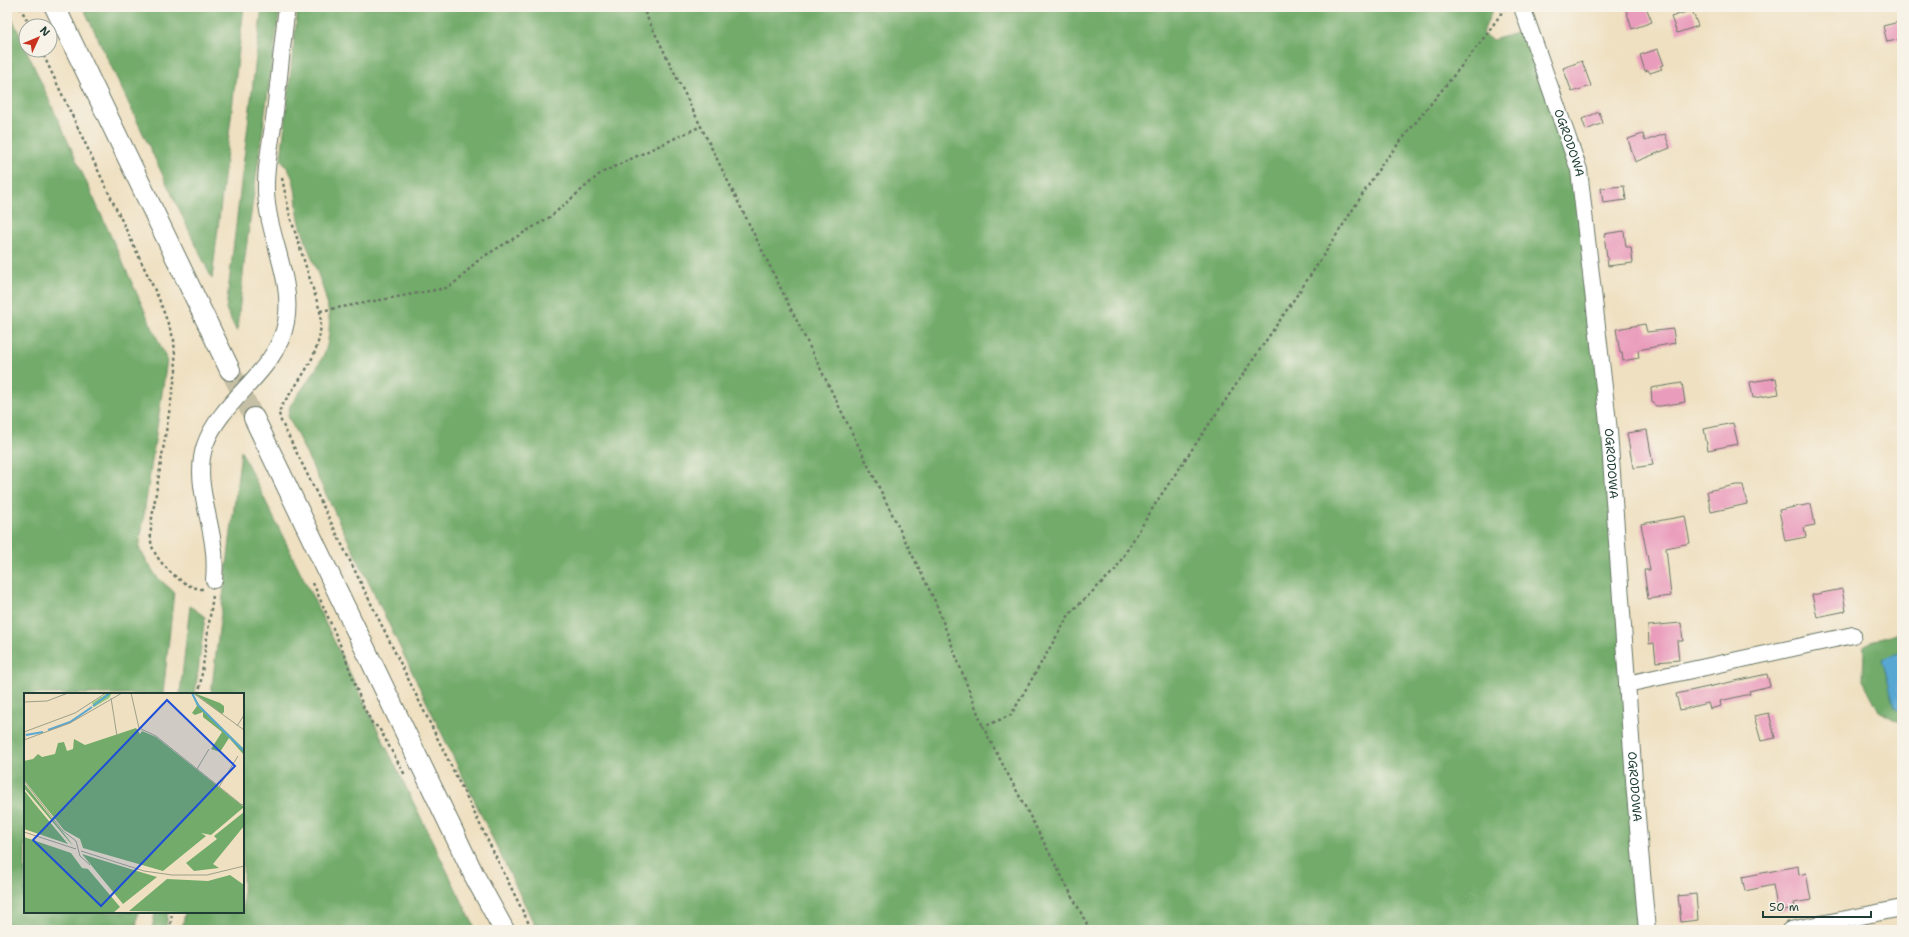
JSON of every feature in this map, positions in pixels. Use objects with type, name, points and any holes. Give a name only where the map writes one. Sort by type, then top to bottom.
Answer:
[{"type":"main road","points":[[55,7],[230,370]]},
{"type":"main road","points":[[254,418],[474,875],[504,930]]},
{"type":"street","points":[[214,584],[213,543],[201,483],[201,467],[204,447],[211,431],[223,413],[275,350],[286,323],[288,304],[285,278],[272,235],[266,190],[268,162],[287,7]]},
{"type":"street","name":"OGRODOWA","points":[[1522,7],[1579,170],[1609,431],[1628,684],[1635,802],[1647,930]]},
{"type":"street","points":[[1628,684],[1853,635]]},
{"type":"street","points":[[1790,930],[1902,908]]},
{"type":"path","points":[[20,7],[26,18]]},
{"type":"path","points":[[642,7],[935,601],[983,727],[1090,930]]},
{"type":"path","points":[[983,727],[1011,715],[1070,613],[1115,570],[1157,501],[1312,273],[1382,164],[1480,42],[1506,7]]},
{"type":"path","points":[[45,58],[158,299],[174,340],[176,370],[151,524],[152,546],[159,561],[168,570],[186,583],[200,589],[214,584],[199,693]]},
{"type":"path","points":[[320,311],[446,288],[460,279],[481,258],[550,217],[601,173],[701,126]]},
{"type":"path","points":[[268,162],[275,164],[283,180],[290,216],[320,311],[322,325],[320,340],[316,352],[281,407],[281,421],[532,930]]},
{"type":"path","points":[[312,582],[342,649],[363,706],[372,723],[379,728],[408,780]]},
{"type":"path","points":[[170,930],[172,913]]},
{"type":"green space","points":[[7,7],[18,31],[18,58],[30,58],[167,360],[139,548],[156,576],[174,592],[163,693],[24,693],[24,913],[138,913],[136,930],[7,930]]},
{"type":"green space","points":[[83,7],[244,7],[212,279]]},
{"type":"green space","points":[[262,7],[280,7],[245,256],[237,332],[226,309]]},
{"type":"green space","points":[[298,7],[1494,7],[1482,34],[1493,40],[1523,31],[1574,169],[1606,431],[1650,930],[537,930],[288,416],[290,406],[318,366],[326,348],[329,325],[325,294],[303,234],[297,210],[293,180],[281,159]]},
{"type":"green space","points":[[241,451],[476,930],[182,930],[185,913],[244,913],[244,693],[211,693]]},
{"type":"green space","points":[[190,606],[205,617],[195,693],[180,693]]},
{"type":"green space","points":[[1902,631],[1902,724],[1879,711],[1863,680],[1864,645]]},
{"type":"green space","points":[[155,913],[168,913],[166,930],[152,930]]},
{"type":"water","points":[[1902,652],[1902,713],[1895,708],[1882,659]]},
{"type":"building","points":[[1625,7],[1646,7],[1652,22],[1632,29]]},
{"type":"building","points":[[1692,10],[1698,26],[1677,33],[1671,17]]},
{"type":"building","points":[[1899,22],[1902,39],[1887,42],[1883,26]]},
{"type":"building","points":[[1658,49],[1664,65],[1660,66],[1662,69],[1650,73],[1648,70],[1645,71],[1640,55]]},
{"type":"building","points":[[1582,61],[1591,86],[1572,92],[1563,68]]},
{"type":"building","points":[[1599,112],[1603,123],[1586,130],[1582,119]]},
{"type":"building","points":[[1643,134],[1645,141],[1665,134],[1670,148],[1635,162],[1628,139]]},
{"type":"building","points":[[1624,186],[1626,200],[1603,203],[1601,188]]},
{"type":"building","points":[[1624,231],[1626,247],[1631,247],[1633,263],[1608,266],[1604,234]]},
{"type":"building","points":[[1645,324],[1647,332],[1673,329],[1675,343],[1638,350],[1639,358],[1623,361],[1622,353],[1620,353],[1616,329]]},
{"type":"building","points":[[1776,378],[1779,394],[1753,398],[1750,382]]},
{"type":"building","points":[[1682,383],[1685,402],[1656,406],[1652,402],[1651,388]]},
{"type":"building","points":[[1733,423],[1738,444],[1708,450],[1704,429]]},
{"type":"building","points":[[1647,430],[1653,465],[1633,468],[1627,433]]},
{"type":"building","points":[[1743,485],[1747,504],[1711,512],[1707,491]]},
{"type":"building","points":[[1811,504],[1815,525],[1804,527],[1806,537],[1785,541],[1779,510]]},
{"type":"building","points":[[1685,516],[1690,543],[1666,548],[1671,596],[1648,599],[1644,570],[1650,570],[1641,524]]},
{"type":"building","points":[[1842,589],[1846,611],[1817,617],[1812,595]]},
{"type":"building","points":[[1681,623],[1683,641],[1677,641],[1679,660],[1656,662],[1654,643],[1649,644],[1648,626]]},
{"type":"building","points":[[1767,674],[1770,686],[1749,691],[1750,694],[1720,701],[1721,706],[1710,709],[1708,703],[1680,710],[1676,694]]},
{"type":"building","points":[[1769,713],[1775,738],[1761,741],[1754,716]]},
{"type":"building","points":[[1798,866],[1799,875],[1806,873],[1811,900],[1794,903],[1795,909],[1778,912],[1773,885],[1745,891],[1742,877]]},
{"type":"building","points":[[1696,894],[1698,920],[1681,922],[1678,896]]},
{"type":"tunnel","points":[[230,370],[254,418]]}]
